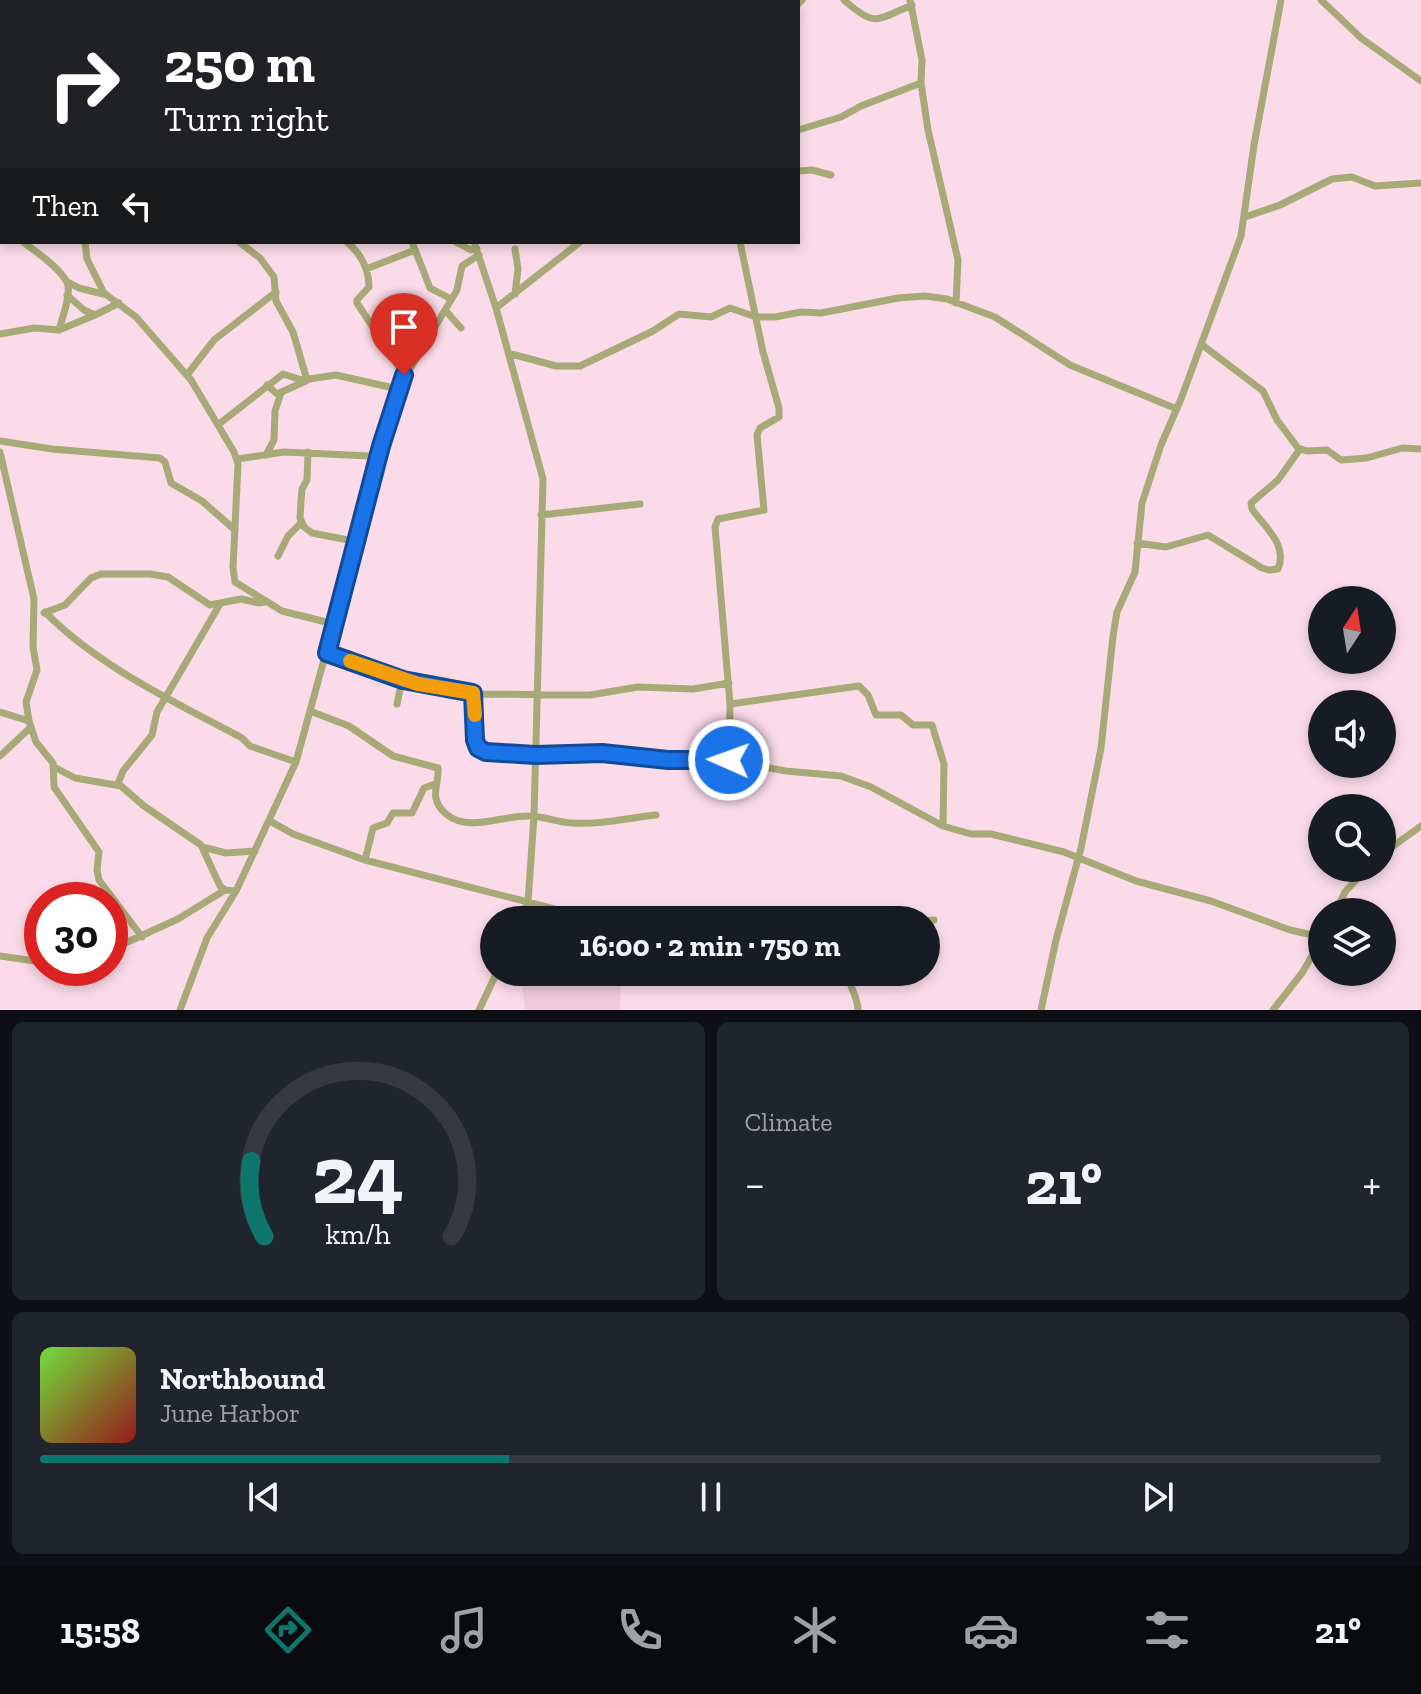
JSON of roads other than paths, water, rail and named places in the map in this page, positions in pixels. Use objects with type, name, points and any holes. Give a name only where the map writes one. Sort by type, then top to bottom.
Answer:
[{"type":"street","points":[[844,0],[870,20],[911,3],[922,60],[921,83],[928,130],[958,260],[956,303]]},
{"type":"street","points":[[1041,1010],[1101,748],[1117,612],[1135,572],[1142,503],[1236,252],[1245,217],[1254,145],[1281,0]]},
{"type":"street","points":[[1321,0],[1361,38],[1421,81]]},
{"type":"street","points":[[800,129],[834,120],[921,83]]},
{"type":"street","points":[[800,171],[812,170],[831,175]]},
{"type":"street","points":[[1245,217],[1280,205],[1332,179],[1352,177],[1375,186],[1421,183]]},
{"type":"street","points":[[26,244],[44,257],[65,279],[79,288],[107,295],[144,325],[187,375],[219,424],[237,459],[233,579],[282,611],[334,624]]},
{"type":"street","points":[[85,244],[87,259],[107,295]]},
{"type":"street","points":[[242,244],[270,269],[276,284],[276,301],[293,332],[308,380]]},
{"type":"street","points":[[349,244],[360,254],[369,287],[357,303],[404,375]]},
{"type":"street","points":[[496,308],[578,244]]},
{"type":"street","points":[[729,760],[729,683],[715,527],[718,519],[764,510],[757,435],[760,428],[779,417],[740,244]]},
{"type":"street","points":[[366,269],[413,246],[430,288],[451,299]]},
{"type":"street","points":[[180,1010],[207,938],[236,891],[296,762],[398,389],[457,290],[462,266],[477,249]]},
{"type":"street","points":[[477,249],[541,468],[534,816],[526,906]]},
{"type":"street","points":[[515,249],[518,269],[515,294]]},
{"type":"street","points":[[59,330],[67,295],[65,279]]},
{"type":"street","points":[[187,375],[217,337],[276,292]]},
{"type":"street","points":[[67,295],[95,315]]},
{"type":"street","points":[[508,353],[556,366],[580,366],[653,331],[679,314],[711,317],[730,308],[756,317],[821,313],[853,305],[937,297],[995,317],[1070,365],[1177,409]]},
{"type":"street","points":[[0,334],[31,328],[59,330],[119,303]]},
{"type":"street","points":[[445,310],[461,328]]},
{"type":"street","points":[[1201,344],[1263,391],[1277,420],[1300,449],[1327,450],[1341,460],[1367,458],[1396,449],[1421,449]]},
{"type":"street","points":[[219,424],[283,374],[308,380]]},
{"type":"street","points":[[267,385],[274,392],[281,393],[308,380],[336,375],[398,389]]},
{"type":"street","points":[[266,455],[274,440],[275,411],[281,393]]},
{"type":"street","points":[[0,441],[52,449],[160,458],[165,462],[171,483],[202,501],[235,530]]},
{"type":"street","points":[[370,456],[381,446]]},
{"type":"street","points":[[1137,543],[1166,547],[1208,535],[1262,568],[1278,569],[1281,561],[1279,546],[1252,509],[1251,503],[1278,480],[1300,449]]},
{"type":"street","points":[[0,452],[34,599],[33,647],[37,670],[26,702],[36,742],[54,767],[75,778],[118,784],[202,847],[226,853],[255,851]]},
{"type":"street","points":[[237,459],[308,452],[370,456],[377,464]]},
{"type":"street","points":[[278,556],[288,536],[301,523],[301,492],[307,480],[308,452]]},
{"type":"street","points":[[541,515],[640,504]]},
{"type":"street","points":[[301,523],[312,533],[348,540],[359,537]]},
{"type":"street","points":[[348,540],[355,551]]},
{"type":"street","points":[[34,616],[65,605],[91,578],[101,574],[160,575],[173,580],[204,603],[220,604],[241,599],[265,602]]},
{"type":"street","points":[[118,784],[123,771],[152,735],[157,712],[220,604]]},
{"type":"street","points":[[45,612],[74,638],[166,700],[242,738],[250,746],[296,762]]},
{"type":"street","points":[[327,653],[402,680],[473,693],[590,695],[638,687],[693,689],[729,683]]},
{"type":"street","points":[[397,704],[402,680]]},
{"type":"street","points":[[730,704],[859,686],[868,695],[876,715],[901,715],[913,725],[932,725],[944,764],[943,826]]},
{"type":"street","points":[[473,693],[478,748],[486,752],[535,755],[602,753],[668,760],[729,760],[795,772],[841,776],[871,787],[943,826],[971,834],[991,834],[1078,857],[1136,881],[1211,901],[1308,934]]},
{"type":"street","points":[[310,711],[349,726],[393,756],[438,768],[436,795],[444,811],[464,823],[510,816],[534,816],[573,824],[600,823],[656,815]]},
{"type":"street","points":[[0,712],[30,724]]},
{"type":"street","points":[[0,756],[30,724]]},
{"type":"street","points":[[54,767],[54,787],[99,852],[99,880],[142,937]]},
{"type":"street","points":[[365,860],[373,828],[387,823],[393,813],[412,813],[424,788],[435,784]]},
{"type":"street","points":[[270,821],[293,834],[365,860],[543,906]]},
{"type":"street","points":[[1396,844],[1421,826]]},
{"type":"street","points":[[202,847],[218,883],[225,890]]},
{"type":"street","points":[[1342,898],[1354,882]]},
{"type":"street","points":[[128,943],[225,890],[236,891]]},
{"type":"street","points":[[0,956],[24,959]]},
{"type":"street","points":[[1273,1010],[1308,965]]},
{"type":"street","points":[[479,1010],[490,986]]},
{"type":"street","points":[[851,986],[857,995],[858,1010]]}]
